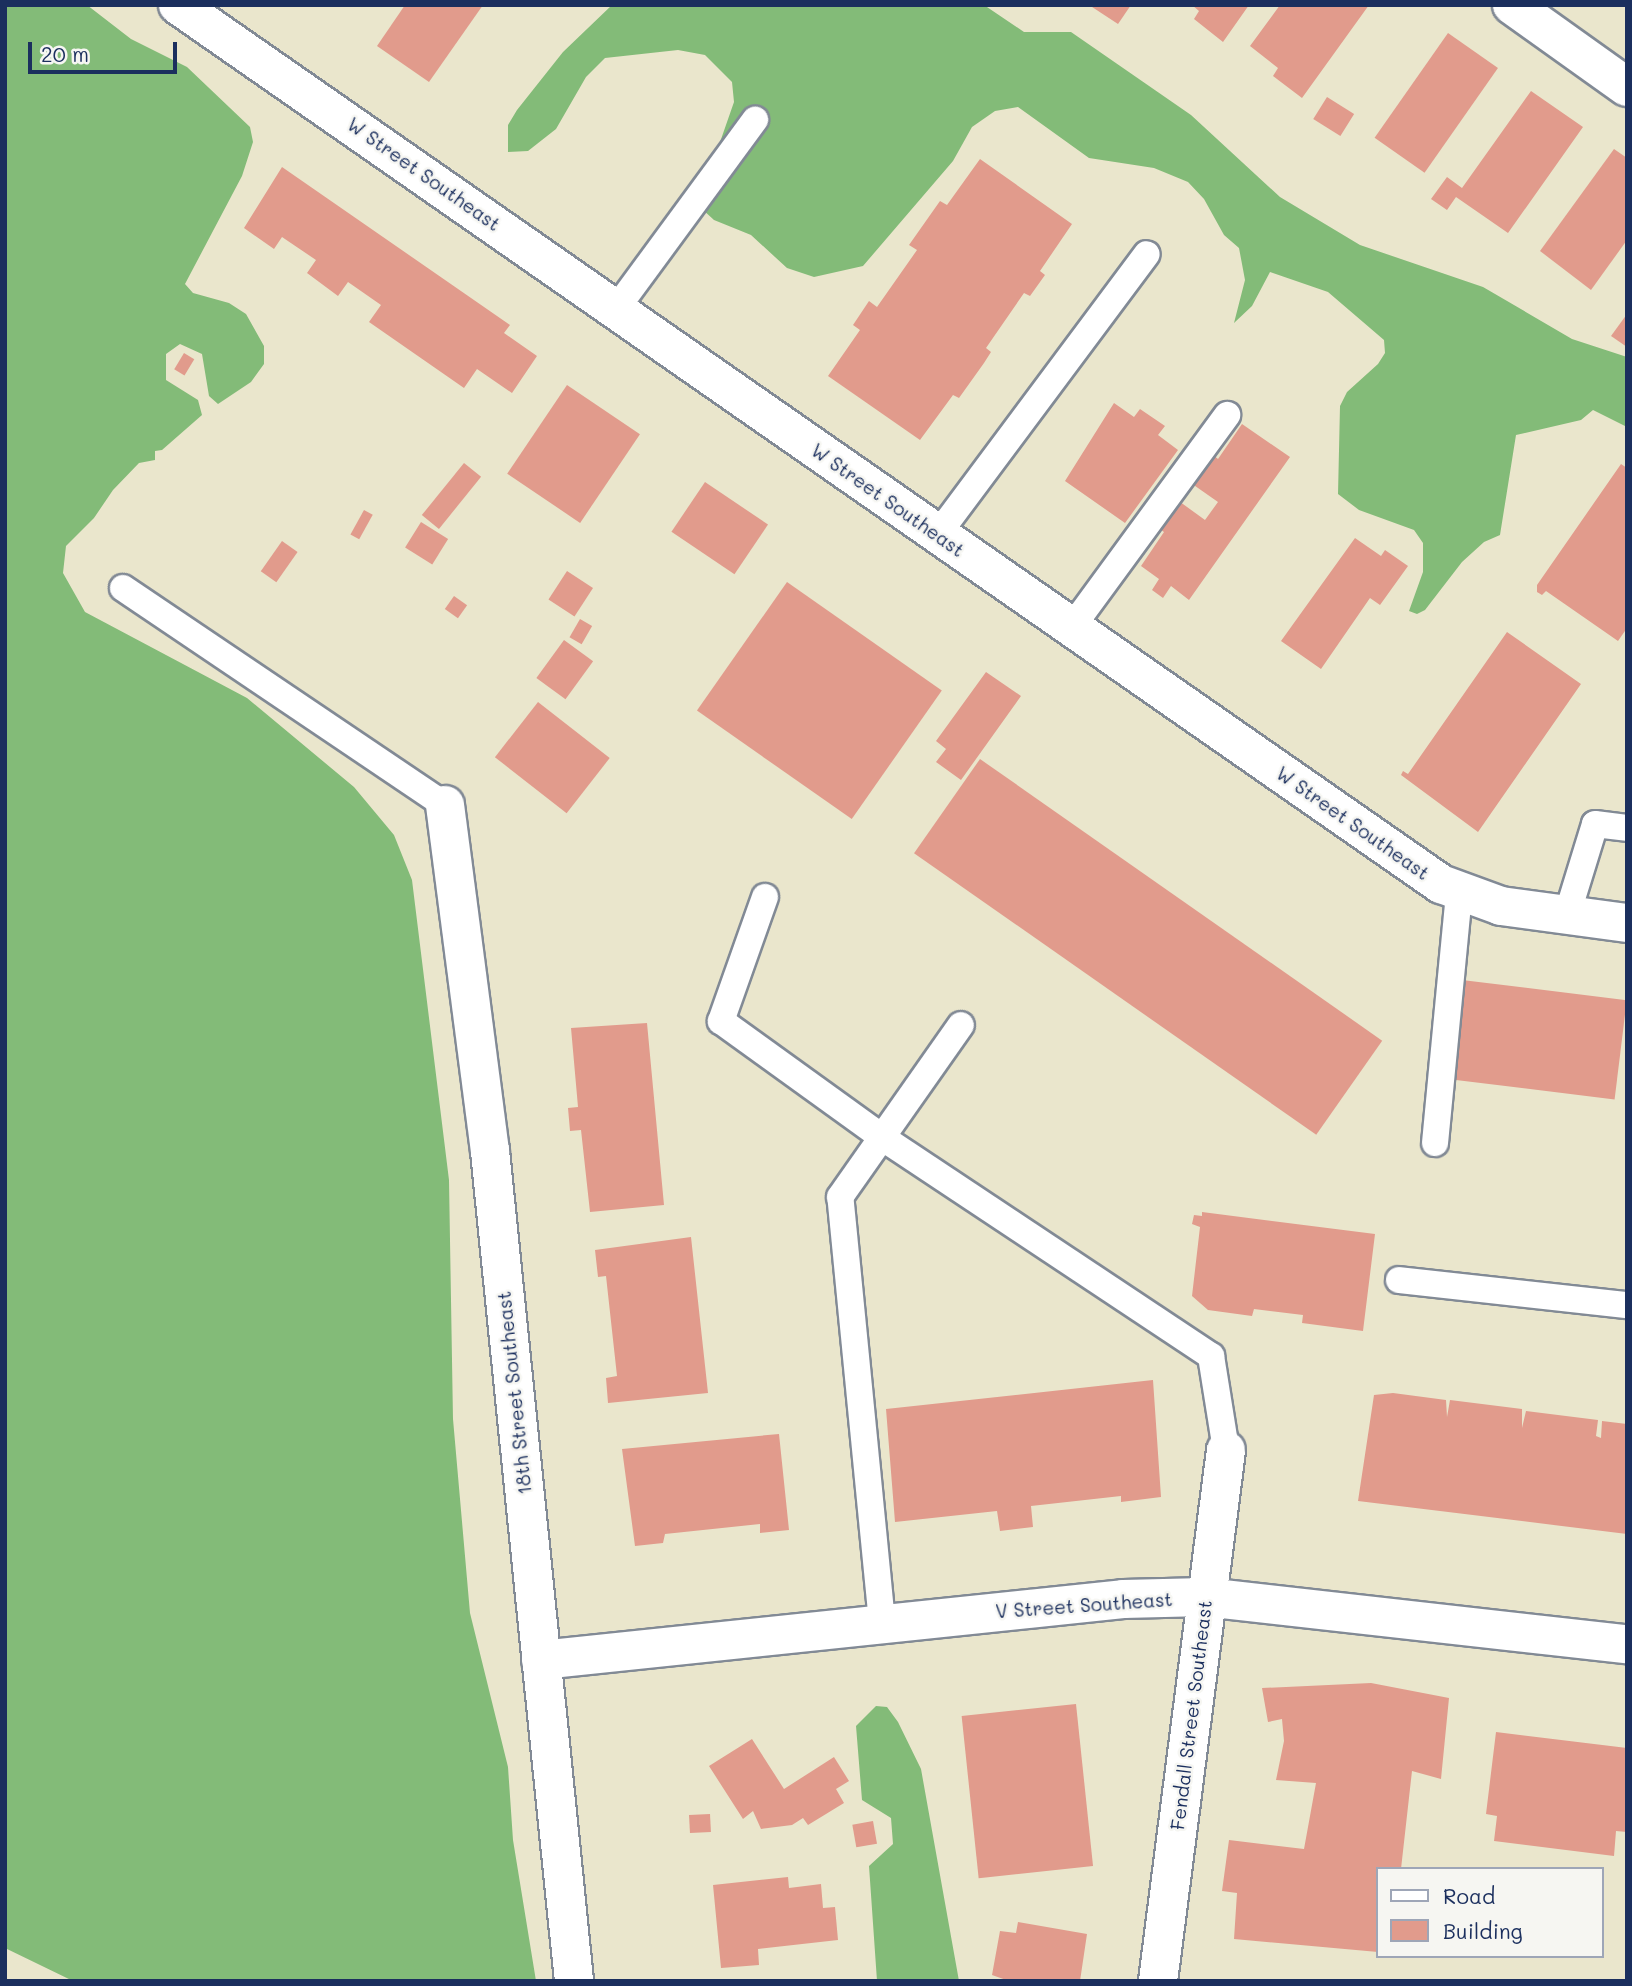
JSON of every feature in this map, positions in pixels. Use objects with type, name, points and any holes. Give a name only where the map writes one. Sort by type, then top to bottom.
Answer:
[{"type":"street","name":"W Street Southeast","points":[[178,5],[1459,893],[1501,906],[1627,923]]},
{"type":"street","points":[[1512,5],[1627,87]]},
{"type":"street","name":"18th Street Southeast","points":[[445,805],[490,1152],[574,1981]]},
{"type":"street","name":"Fendall Street Southeast","points":[[1158,1981],[1205,1597],[1226,1450]]},
{"type":"street","name":"V Street Southeast","points":[[541,1660],[882,1622],[1123,1599],[1205,1597],[1627,1644]]},
{"type":"lane","points":[[616,309],[755,120]]},
{"type":"lane","points":[[938,534],[1147,254]]},
{"type":"lane","points":[[1072,627],[1227,415]]},
{"type":"lane","points":[[123,588],[445,805]]},
{"type":"lane","points":[[1567,915],[1595,824],[1627,828]]},
{"type":"lane","points":[[1435,1143],[1459,893]]},
{"type":"lane","points":[[765,897],[721,1020],[883,1138],[1211,1356],[1226,1450]]},
{"type":"lane","points":[[882,1622],[840,1197],[961,1025]]},
{"type":"lane","points":[[1399,1280],[1627,1305]]},
{"type":"green space","points":[[5,5],[87,5],[131,39],[187,67],[250,127],[253,142],[242,176],[185,284],[193,293],[229,303],[246,314],[264,346],[264,364],[251,382],[218,404],[209,396],[202,354],[180,344],[166,354],[166,380],[198,400],[202,415],[162,450],[155,451],[155,460],[139,463],[113,490],[94,518],[66,546],[63,573],[85,612],[247,698],[354,787],[394,835],[412,880],[449,1180],[453,1419],[470,1613],[508,1767],[513,1840],[536,1981],[73,1981],[5,1948]]},
{"type":"green space","points":[[612,5],[984,5],[1024,32],[1071,32],[1191,115],[1280,197],[1360,245],[1483,287],[1572,339],[1627,357],[1627,427],[1593,410],[1581,420],[1516,435],[1500,535],[1484,542],[1462,562],[1425,610],[1417,614],[1409,611],[1423,572],[1423,543],[1414,530],[1359,510],[1338,494],[1340,406],[1347,392],[1378,364],[1385,353],[1384,340],[1328,292],[1270,272],[1252,306],[1234,323],[1245,280],[1239,248],[1224,235],[1204,199],[1188,182],[1154,168],[1089,158],[1018,107],[995,111],[972,127],[953,161],[863,266],[814,277],[787,268],[751,235],[714,220],[702,209],[696,182],[719,145],[734,102],[732,82],[705,55],[678,50],[605,58],[586,77],[556,129],[528,151],[508,152],[508,125],[517,110],[563,52]]},
{"type":"green space","points":[[876,1706],[887,1707],[898,1722],[921,1769],[959,1981],[877,1981],[869,1866],[893,1844],[891,1818],[862,1800],[856,1726]]},
{"type":"building","points":[[405,5],[483,5],[429,82],[377,46]]},
{"type":"building","points":[[1089,5],[1131,5],[1118,24]]},
{"type":"building","points":[[1192,5],[1249,5],[1223,42],[1194,19],[1199,11]]},
{"type":"building","points":[[1280,5],[1369,5],[1302,98],[1273,76],[1278,68],[1250,46]]},
{"type":"building","points":[[1448,33],[1498,68],[1425,173],[1375,138]]},
{"type":"building","points":[[1531,91],[1583,127],[1508,233],[1456,197],[1447,210],[1431,199],[1447,177],[1462,188]]},
{"type":"building","points":[[1327,97],[1354,114],[1340,136],[1313,119]]},
{"type":"building","points":[[1614,149],[1627,158],[1627,240],[1591,290],[1540,251]]},
{"type":"building","points":[[980,159],[1072,224],[1040,271],[1045,275],[1030,296],[1024,293],[986,348],[991,352],[984,363],[959,398],[953,395],[920,440],[828,376],[860,330],[853,325],[869,301],[877,307],[917,250],[909,245],[940,201],[947,205]]},
{"type":"building","points":[[282,167],[510,325],[504,333],[537,356],[512,393],[477,369],[464,388],[369,322],[381,305],[348,282],[338,296],[307,273],[316,260],[282,237],[274,249],[244,228]]},
{"type":"building","points":[[1627,314],[1627,347],[1611,336]]},
{"type":"building","points":[[184,353],[194,359],[185,375],[174,369]]},
{"type":"building","points":[[567,385],[640,434],[580,523],[507,474]]},
{"type":"building","points":[[1114,403],[1134,417],[1140,409],[1165,426],[1158,435],[1178,450],[1125,523],[1065,481]]},
{"type":"building","points":[[1242,424],[1290,457],[1189,600],[1171,586],[1163,598],[1152,590],[1159,579],[1141,566],[1164,532],[1157,527],[1176,499],[1205,520],[1218,502],[1188,481],[1208,451],[1218,459]]},
{"type":"building","points":[[464,463],[481,477],[439,529],[422,515]]},
{"type":"building","points":[[1621,464],[1627,468],[1627,628],[1618,641],[1546,591],[1542,595],[1537,592],[1537,585]]},
{"type":"building","points":[[705,482],[768,524],[734,574],[671,532]]},
{"type":"building","points":[[364,510],[373,515],[359,539],[350,534]]},
{"type":"building","points":[[421,522],[448,539],[432,564],[405,547]]},
{"type":"building","points":[[1355,538],[1381,556],[1385,550],[1408,566],[1380,605],[1370,598],[1321,669],[1281,641]]},
{"type":"building","points":[[282,541],[298,552],[276,582],[261,571]]},
{"type":"building","points":[[567,571],[593,588],[574,616],[548,600]]},
{"type":"building","points":[[787,582],[942,690],[852,819],[697,711]]},
{"type":"building","points":[[454,596],[467,605],[458,618],[445,609]]},
{"type":"building","points":[[580,619],[592,626],[582,644],[570,637]]},
{"type":"building","points":[[1507,632],[1581,684],[1478,832],[1401,775],[1403,771],[1408,774]]},
{"type":"building","points":[[564,640],[593,661],[565,699],[536,678]]},
{"type":"building","points":[[986,672],[1021,696],[961,780],[936,762],[946,749],[936,741]]},
{"type":"building","points":[[538,702],[610,758],[567,813],[495,757]]},
{"type":"building","points":[[980,759],[1382,1041],[1316,1135],[914,853]]},
{"type":"building","points":[[1462,980],[1627,1000],[1615,1099],[1450,1079]]},
{"type":"building","points":[[647,1023],[664,1205],[590,1212],[581,1130],[570,1131],[568,1108],[578,1107],[571,1028]]},
{"type":"building","points":[[1202,1212],[1375,1234],[1363,1331],[1302,1323],[1303,1315],[1254,1309],[1252,1316],[1208,1310],[1192,1296],[1200,1227],[1192,1224],[1194,1215],[1202,1216]]},
{"type":"building","points":[[691,1237],[708,1393],[608,1403],[606,1378],[617,1376],[606,1276],[598,1277],[595,1250]]},
{"type":"building","points":[[1153,1380],[1161,1497],[1121,1502],[1121,1496],[1031,1506],[1033,1527],[1000,1531],[997,1511],[895,1522],[886,1409]]},
{"type":"building","points":[[1393,1393],[1446,1400],[1447,1417],[1450,1400],[1522,1409],[1522,1428],[1526,1411],[1598,1420],[1596,1436],[1601,1438],[1602,1421],[1627,1424],[1627,1534],[1358,1501],[1374,1395]]},
{"type":"building","points":[[779,1434],[789,1530],[760,1533],[760,1524],[665,1534],[663,1543],[635,1546],[622,1449]]},
{"type":"building","points":[[1371,1683],[1449,1698],[1441,1779],[1412,1771],[1401,1867],[1376,1867],[1376,1952],[1234,1939],[1237,1893],[1222,1891],[1229,1840],[1304,1849],[1316,1783],[1276,1780],[1284,1741],[1282,1719],[1268,1722],[1262,1688]]},
{"type":"building","points":[[1076,1704],[1093,1866],[979,1878],[962,1716]]},
{"type":"building","points":[[1496,1732],[1627,1748],[1627,1832],[1616,1831],[1614,1856],[1494,1841],[1497,1816],[1486,1814]]},
{"type":"building","points":[[752,1739],[784,1789],[834,1757],[849,1781],[836,1789],[844,1803],[808,1825],[803,1818],[792,1825],[761,1829],[753,1811],[743,1819],[709,1766]]},
{"type":"building","points":[[710,1814],[711,1832],[690,1833],[689,1815]]},
{"type":"building","points":[[873,1821],[877,1844],[856,1847],[852,1825]]},
{"type":"building","points":[[788,1877],[789,1888],[821,1884],[823,1908],[835,1907],[838,1940],[758,1949],[759,1965],[721,1968],[713,1885]]},
{"type":"building","points":[[1018,1922],[1087,1934],[1080,1981],[1009,1981],[992,1975],[1000,1931],[1016,1933]]}]
